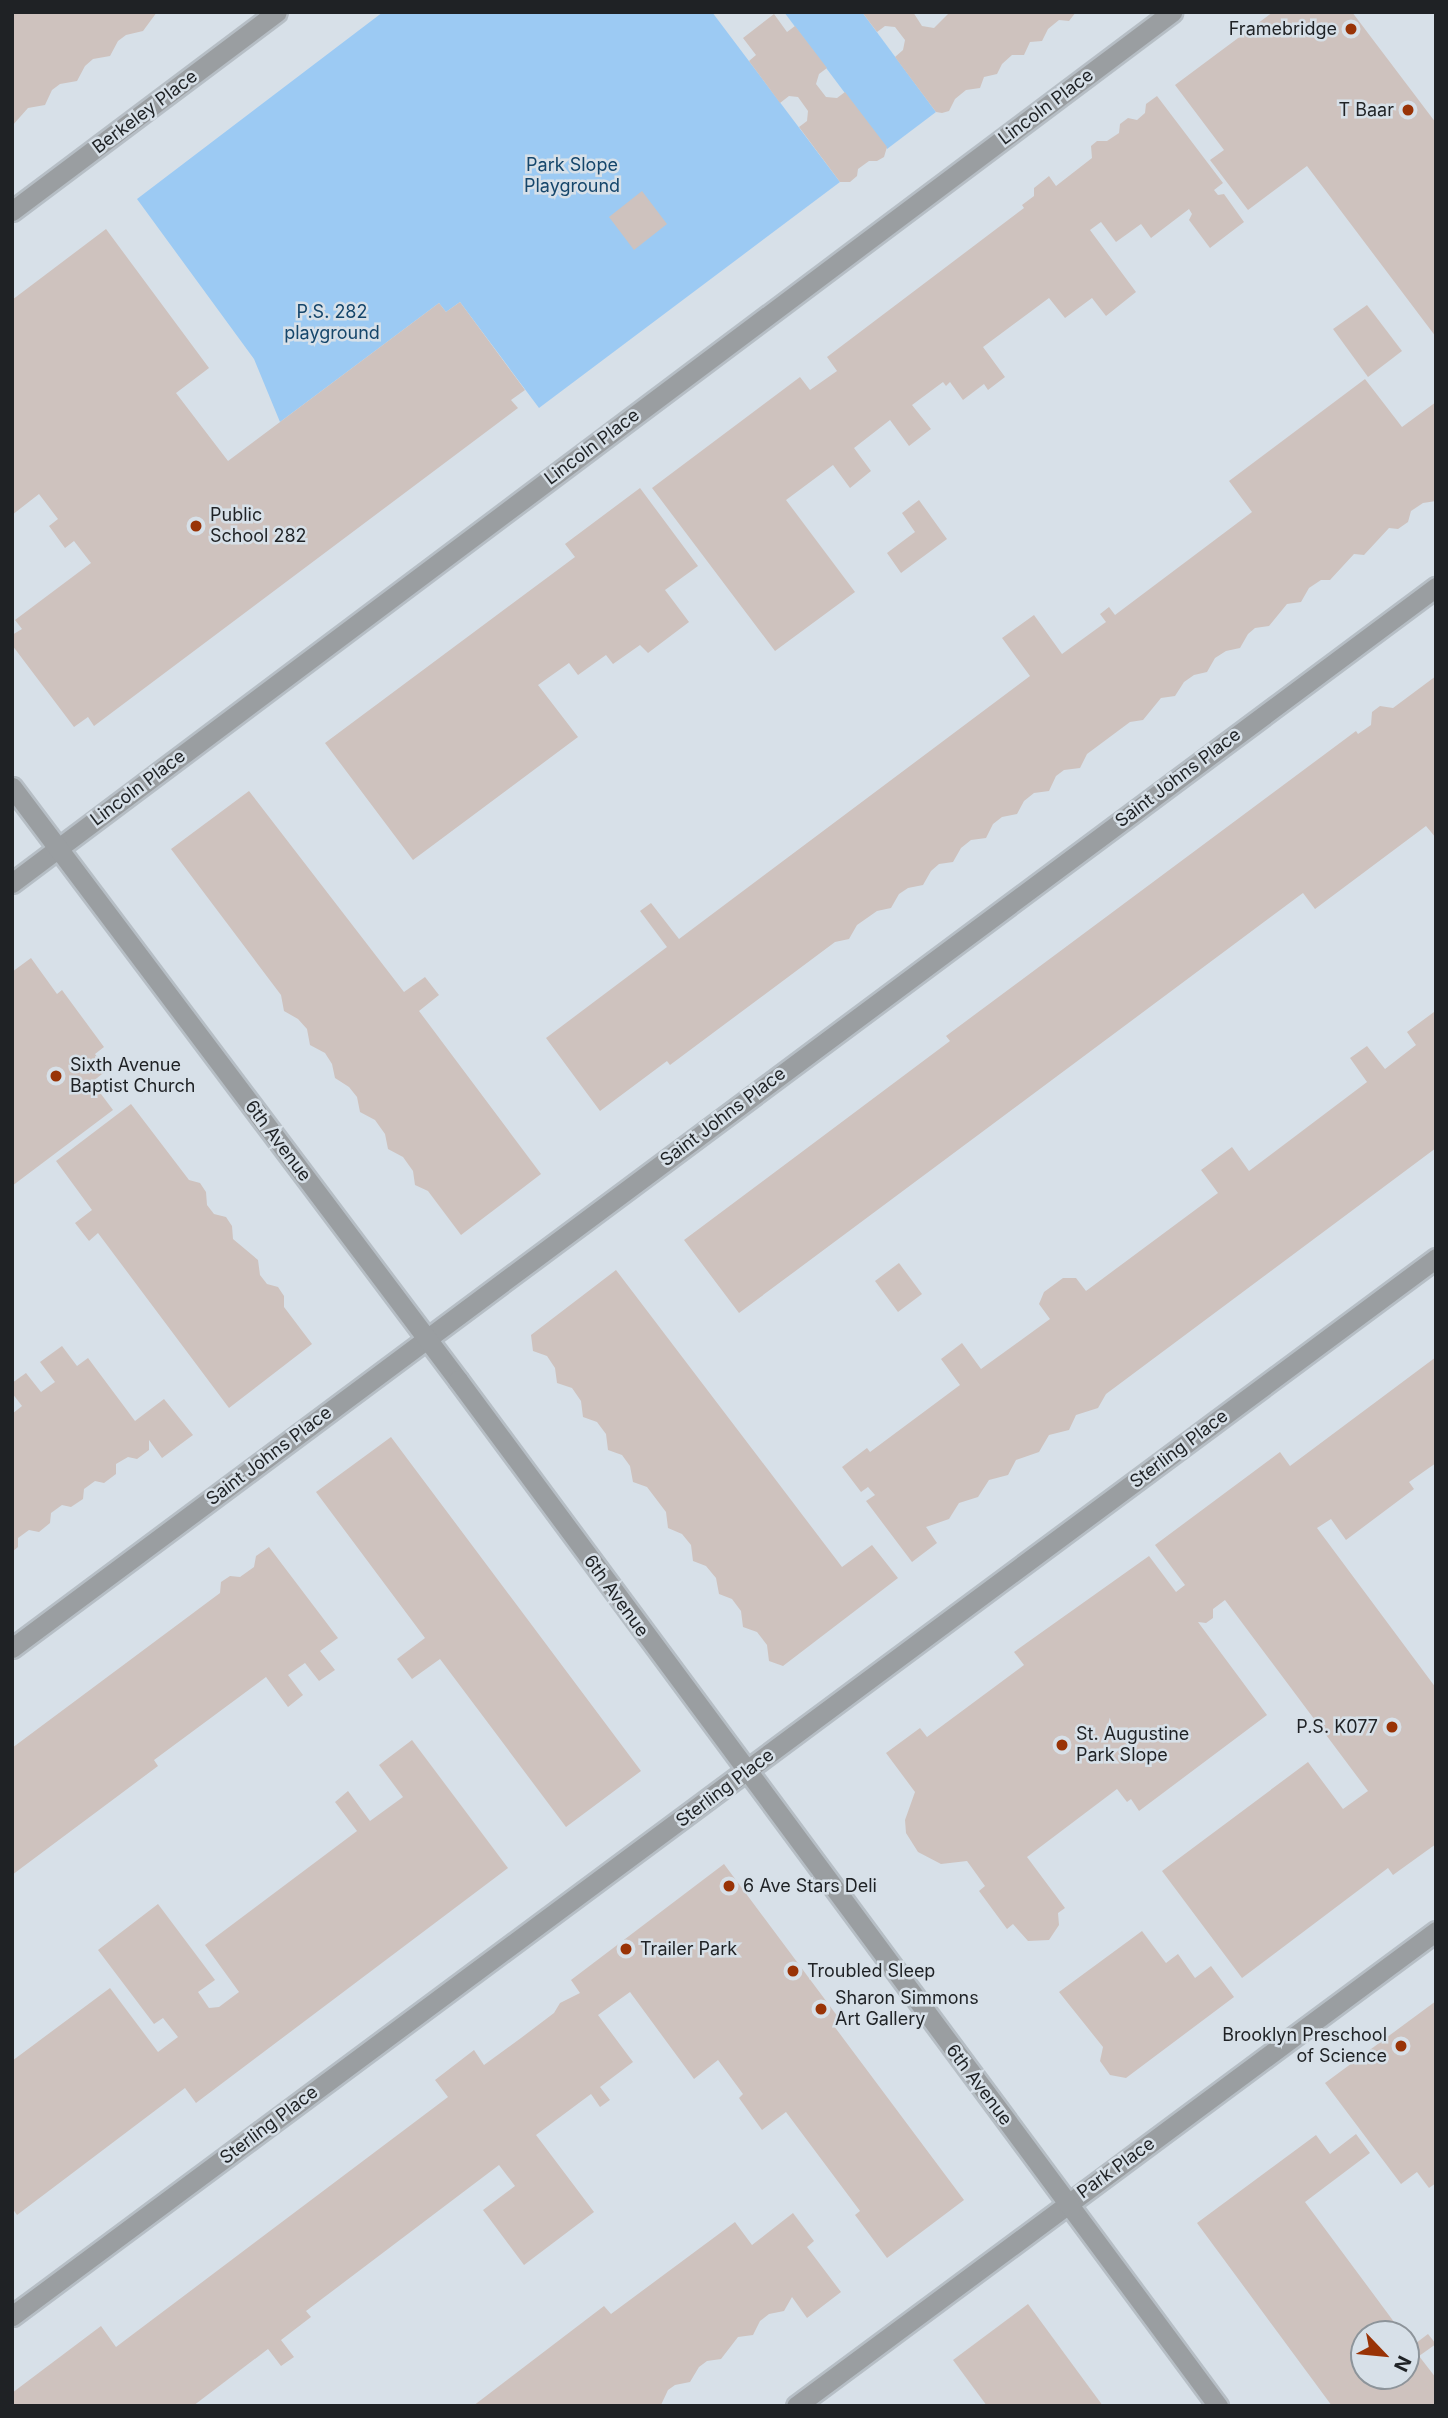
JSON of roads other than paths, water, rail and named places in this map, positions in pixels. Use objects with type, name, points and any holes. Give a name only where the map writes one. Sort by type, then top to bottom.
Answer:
[{"type":"street","name":"Berkeley Place","points":[[12,211],[277,12]]},
{"type":"street","name":"Lincoln Place","points":[[12,883],[1172,12]]},
{"type":"street","name":"Saint Johns Place","points":[[12,1648],[1436,587]]},
{"type":"street","name":"6th Avenue","points":[[12,787],[426,1338],[1218,2406]]},
{"type":"street","name":"Sterling Place","points":[[12,2316],[1436,1258]]},
{"type":"street","name":"Park Place","points":[[796,2406],[1436,1931]]},
{"type":"place","name":"Framebridge","points":[[1351,29]]},
{"type":"place","name":"T Baar","points":[[1408,110]]},
{"type":"place","name":"Public School 282","points":[[196,526]]},
{"type":"place","name":"Sixth Avenue Baptist Church","points":[[56,1076]]},
{"type":"place","name":"P.S. K077","points":[[1392,1727]]},
{"type":"place","name":"St. Augustine Park Slope","points":[[1062,1745]]},
{"type":"place","name":"6 Ave Stars Deli","points":[[729,1886]]},
{"type":"place","name":"Trailer Park","points":[[626,1949]]},
{"type":"place","name":"Troubled Sleep","points":[[793,1971]]},
{"type":"place","name":"Sharon Simmons Art Gallery","points":[[821,2009]]},
{"type":"place","name":"Brooklyn Preschool of Science","points":[[1401,2046]]},
{"type":"park label","name":"Park Slope Playground","points":[[572,176]]},
{"type":"park label","name":"P.S. 282 playground","points":[[332,323]]}]
